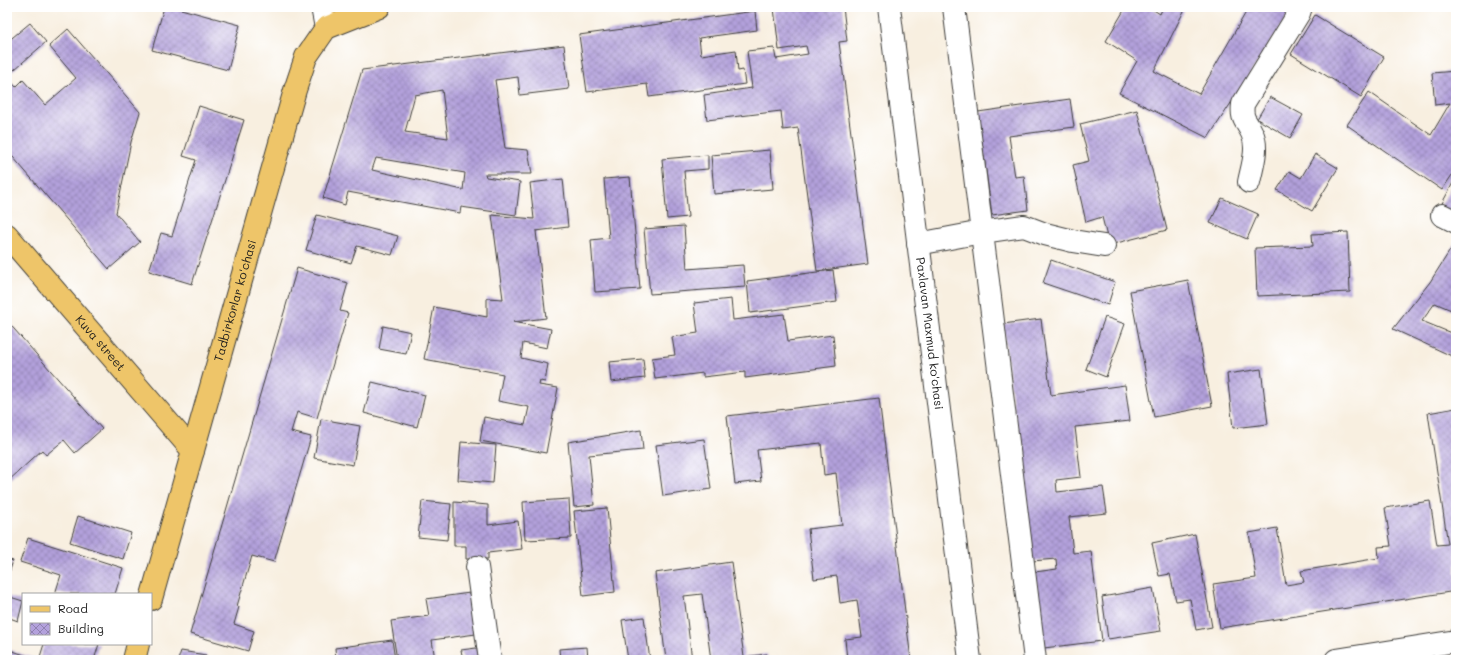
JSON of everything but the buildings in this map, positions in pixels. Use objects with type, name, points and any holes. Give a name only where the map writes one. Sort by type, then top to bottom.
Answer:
[{"type":"main road","points":[[326,28],[379,7]]},
{"type":"main road","name":"Tadbirkorlar ko'chasi","points":[[152,595],[294,90],[306,57],[326,28]]},
{"type":"main road","name":"Kuva street","points":[[7,235],[193,451]]},
{"type":"main road","points":[[134,660],[138,645]]},
{"type":"street","points":[[322,7],[326,28]]},
{"type":"street","name":"Paxlavan Maxmud ko'chasi","points":[[889,7],[970,660]]},
{"type":"street","points":[[954,7],[1035,660]]},
{"type":"street","points":[[1249,182],[1255,153],[1252,133],[1245,122],[1242,111],[1243,104],[1299,13],[1301,7]]},
{"type":"street","points":[[918,244],[1024,226],[1066,240],[1104,246]]},
{"type":"street","points":[[477,567],[490,660]]},
{"type":"street","points":[[1336,660],[1456,641]]}]
